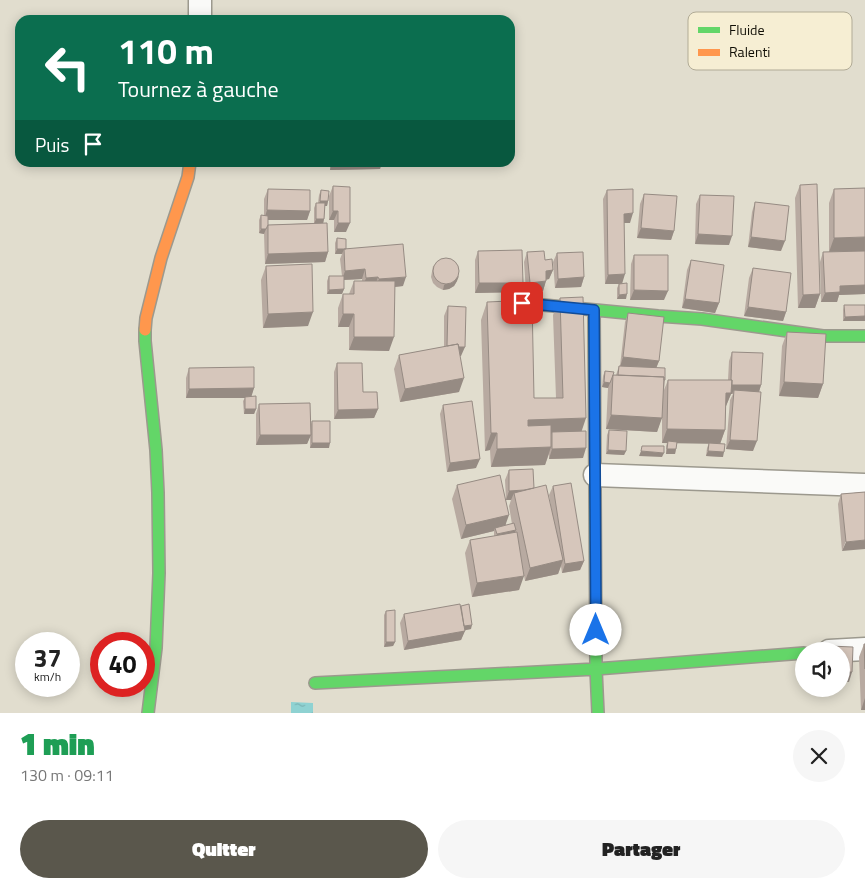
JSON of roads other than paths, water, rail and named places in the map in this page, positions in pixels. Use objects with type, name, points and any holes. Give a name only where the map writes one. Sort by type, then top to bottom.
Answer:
[{"type":"street","points":[[200,0],[200,15]]},
{"type":"street","points":[[148,713],[156,648],[159,573],[158,484],[145,341],[146,318],[161,258],[188,177],[189,167]]},
{"type":"street","points":[[522,303],[702,319],[823,336],[865,336]]},
{"type":"street","points":[[594,310],[596,669],[598,713]]},
{"type":"street","points":[[595,475],[865,485]]},
{"type":"street","points":[[850,649],[865,648]]},
{"type":"street","points":[[315,684],[596,669],[795,654]]},
{"type":"water","points":[[291,702],[313,703],[313,713],[291,713]]}]
